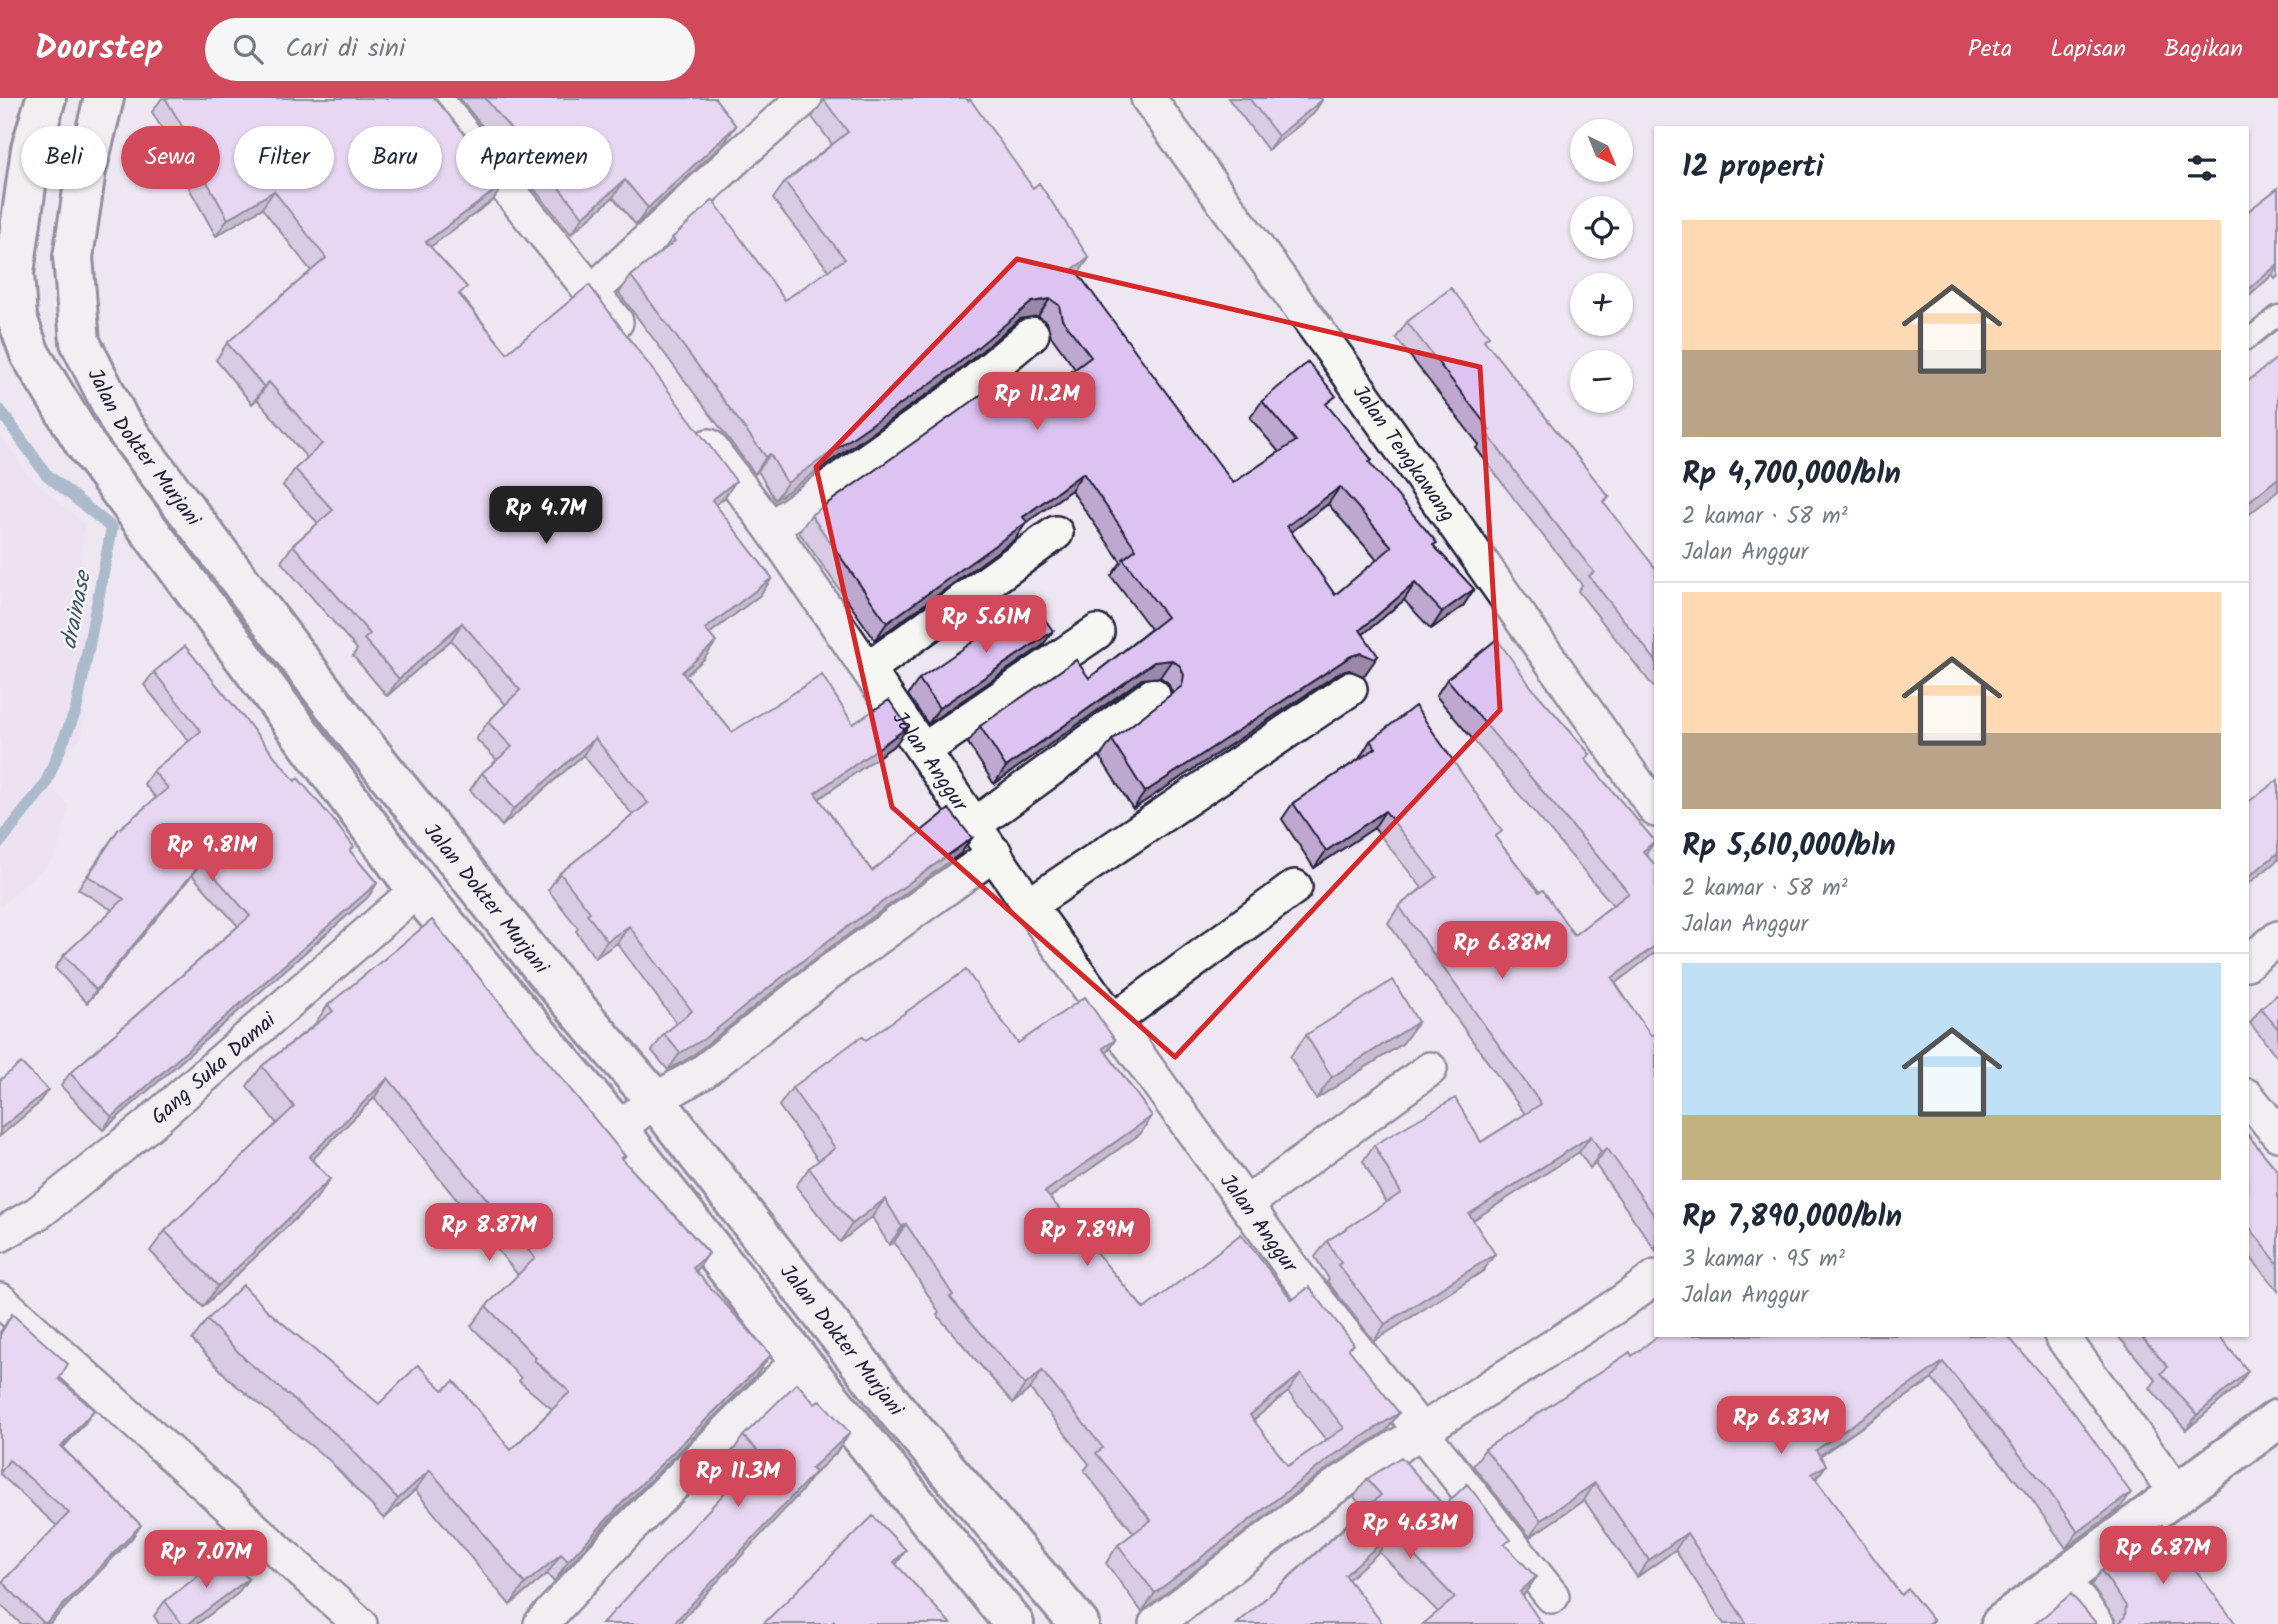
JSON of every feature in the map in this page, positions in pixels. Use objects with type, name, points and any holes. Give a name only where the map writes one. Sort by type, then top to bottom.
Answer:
[{"type":"main road","name":"Jalan Dokter Murjani","points":[[46,98],[31,149],[7,270],[17,318],[30,354],[85,444],[417,890],[618,1129],[799,1360],[1014,1624]]},
{"type":"main road","name":"Jalan Dokter Murjani","points":[[104,98],[86,170],[73,257],[79,342],[120,422],[287,643],[539,964],[655,1100],[899,1413],[1079,1624]]},
{"type":"main road","points":[[85,444],[101,437],[120,422]]},
{"type":"main road","points":[[253,670],[287,643]]},
{"type":"main road","points":[[2001,1624],[2278,1419]]},
{"type":"main road","points":[[904,1488],[941,1462]]},
{"type":"street","points":[[434,98],[593,291],[635,347]]},
{"type":"street","points":[[593,291],[738,156],[806,98]]},
{"type":"street","name":"Jalan Tengkawang","points":[[1149,98],[1338,359],[1654,807]]},
{"type":"street","points":[[771,528],[954,399],[1032,334]]},
{"type":"street","name":"Jalan Anggur","points":[[693,424],[771,528],[1029,905],[1294,1271],[1552,1596]]},
{"type":"street","points":[[868,669],[1056,533]]},
{"type":"street","points":[[924,750],[1097,632]]},
{"type":"street","points":[[1029,905],[1350,689]]},
{"type":"street","points":[[974,825],[1153,695]]},
{"type":"street","points":[[618,1129],[655,1100],[703,1072],[828,973],[995,853]]},
{"type":"street","points":[[1113,1021],[1295,887]]},
{"type":"street","name":"Gang Suka Damai","points":[[0,1235],[38,1213],[147,1126],[417,890]]},
{"type":"street","points":[[2249,961],[2278,938]]},
{"type":"street","points":[[1245,1204],[1430,1069]]},
{"type":"street","points":[[2249,1098],[2278,1134]]},
{"type":"street","points":[[1156,1624],[1333,1488],[1619,1304],[1654,1278]]},
{"type":"street","points":[[2,1307],[360,1624]]},
{"type":"street","points":[[2063,1337],[2177,1493]]},
{"type":"street","points":[[541,1624],[624,1534],[799,1360]]},
{"type":"street","points":[[2062,1579],[2097,1624]]},
{"type":"lane","points":[[2249,339],[2278,315]]},
{"type":"highlighted area","points":[[1017,259],[1480,367],[1500,710],[1175,1057],[892,807],[816,467]]},
{"type":"shaded area","points":[[0,434],[28,475],[84,524],[78,594],[101,612],[82,738],[40,777],[69,806],[56,857],[0,907]]},
{"type":"building","points":[[165,98],[435,98],[458,126],[456,189],[497,189],[426,242],[467,287],[459,294],[507,353],[589,285],[736,481],[712,500],[772,578],[705,629],[716,642],[682,672],[732,732],[822,675],[853,724],[889,700],[908,727],[815,793],[872,871],[949,809],[972,838],[829,940],[704,1039],[680,1053],[664,1034],[692,1011],[629,926],[607,941],[587,914],[590,912],[560,873],[648,803],[595,738],[514,809],[482,773],[512,747],[488,722],[520,690],[462,623],[399,679],[364,639],[370,634],[293,545],[333,510],[295,469],[322,444],[269,382],[264,387],[227,343],[326,258],[274,191],[228,219],[211,189],[220,189],[220,126],[182,126]]},
{"type":"building","points":[[485,98],[715,98],[736,126],[648,208],[625,180],[583,217],[560,189],[612,189],[612,126],[508,126]]},
{"type":"building","points":[[1249,98],[1321,98],[1322,100],[1278,136]]},
{"type":"building","points":[[970,99],[1033,188],[1039,183],[1089,258],[1074,268],[1233,483],[1296,441],[1262,401],[1308,362],[1336,396],[1326,404],[1372,460],[1369,462],[1437,543],[1433,545],[1474,589],[1442,612],[1415,583],[1360,630],[1378,656],[1375,659],[1361,653],[1351,656],[1145,792],[1112,740],[1182,686],[1184,675],[1180,666],[1172,660],[1154,662],[1006,767],[980,726],[1076,660],[1089,678],[1167,617],[1123,559],[1136,549],[1083,473],[1023,517],[1027,522],[887,623],[811,515],[977,398],[1005,374],[1027,405],[1091,357],[1062,319],[1059,305],[1050,299],[1032,302],[954,367],[787,483],[770,454],[766,457],[631,276],[675,241],[672,238],[713,200],[785,300],[845,259],[785,182],[848,132],[824,100]],"holes":[[[1340,487],[1392,547],[1335,595],[1287,526]]]},
{"type":"building","points":[[2278,188],[2278,264],[2249,289],[2249,210]]},
{"type":"building","points":[[1451,288],[1489,336],[1484,340],[1609,497],[1603,502],[1654,566],[1654,658],[1589,576],[1594,572],[1525,485],[1487,433],[1490,430],[1407,322]]},
{"type":"building","points":[[2278,357],[2278,478],[2249,501],[2249,380]]},
{"type":"building","points":[[1032,601],[1053,631],[939,708],[919,679]]},
{"type":"building","points":[[1497,639],[1532,688],[1590,754],[1585,759],[1654,840],[1643,851],[1654,864],[1654,946],[1612,978],[1651,1036],[1654,1034],[1654,1215],[1607,1148],[1601,1152],[1591,1136],[1469,1214],[1495,1254],[1385,1324],[1338,1265],[1341,1263],[1327,1241],[1401,1193],[1374,1145],[1455,1098],[1481,1142],[1541,1104],[1399,906],[1437,877],[1385,811],[1326,851],[1293,803],[1376,748],[1370,741],[1415,706],[1502,831],[1495,837],[1539,892],[1543,890],[1574,935],[1629,893],[1447,679]]},
{"type":"building","points":[[185,646],[295,781],[298,778],[330,816],[354,847],[350,851],[377,883],[112,1117],[70,1073],[250,916],[202,862],[96,990],[64,955],[124,899],[88,876],[118,830],[168,788],[153,771],[201,731],[154,672]]},
{"type":"building","points":[[2278,780],[2278,853],[2249,876],[2249,802]]},
{"type":"building","points":[[432,920],[625,1156],[621,1158],[709,1253],[693,1268],[771,1355],[625,1500],[568,1561],[561,1554],[525,1584],[430,1470],[398,1499],[344,1441],[247,1361],[207,1320],[243,1285],[269,1312],[379,1404],[418,1365],[443,1390],[454,1381],[511,1450],[570,1392],[534,1360],[536,1358],[486,1306],[535,1258],[388,1078],[309,1157],[330,1179],[218,1286],[165,1231],[294,1107],[262,1066],[333,1011],[328,1005]]},
{"type":"building","points":[[966,970],[1018,1043],[1085,997],[1115,1040],[1103,1048],[1152,1116],[1045,1192],[1144,1309],[1241,1234],[1292,1300],[1309,1287],[1354,1344],[1348,1348],[1399,1413],[1334,1455],[1155,1593],[1118,1545],[1151,1520],[1096,1453],[1103,1448],[1042,1371],[1025,1385],[950,1297],[953,1295],[906,1224],[902,1227],[885,1199],[852,1224],[809,1168],[835,1148],[792,1088],[862,1036],[866,1040]],"holes":[[[1301,1374],[1344,1428],[1288,1466],[1250,1415]]]},
{"type":"building","points":[[1393,980],[1418,1022],[1332,1077],[1306,1035]]},
{"type":"building","points":[[2278,994],[2278,1029],[2261,1008]]},
{"type":"building","points":[[21,1063],[48,1090],[0,1129],[0,1080]]},
{"type":"building","points":[[2249,1136],[2278,1171],[2278,1264],[2249,1227]]},
{"type":"building","points":[[12,1314],[68,1364],[59,1379],[94,1410],[61,1447],[141,1525],[45,1624],[2,1582],[69,1513],[9,1460],[0,1473],[0,1335]]},
{"type":"building","points":[[1656,1337],[2009,1337],[2075,1414],[2131,1493],[2078,1532],[2044,1484],[1943,1362],[1816,1450],[1826,1465],[1812,1474],[1901,1595],[1908,1589],[1933,1620],[1927,1624],[1747,1624],[1687,1533],[1649,1560],[1595,1483],[1541,1520],[1485,1449],[1630,1352],[1632,1356]]},
{"type":"building","points":[[2142,1337],[2220,1337],[2248,1371],[2197,1415],[2161,1373],[2168,1367]]},
{"type":"building","points":[[797,1383],[815,1404],[820,1400],[850,1433],[811,1469],[815,1472],[673,1624],[602,1624],[761,1454],[743,1436]]},
{"type":"building","points":[[1401,1457],[1444,1506],[1467,1484],[1511,1540],[1504,1544],[1536,1577],[1520,1592],[1542,1624],[1423,1624],[1455,1598],[1392,1533],[1345,1575],[1383,1624],[1237,1624],[1381,1495],[1367,1479]]},
{"type":"building","points":[[873,1516],[906,1550],[894,1562],[951,1624],[836,1624],[834,1621],[831,1624],[763,1624]]},
{"type":"building","points":[[2162,1525],[2236,1624],[2119,1624],[2125,1616],[2126,1606],[2101,1570]]},
{"type":"building","points":[[228,1553],[248,1579],[188,1624],[182,1624],[165,1601]]},
{"type":"building","points":[[2071,1594],[2097,1624],[2035,1624]]},
{"type":"waterway","name":"drainase","points":[[0,410],[46,474],[112,528],[76,710],[45,785],[0,842]]}]
